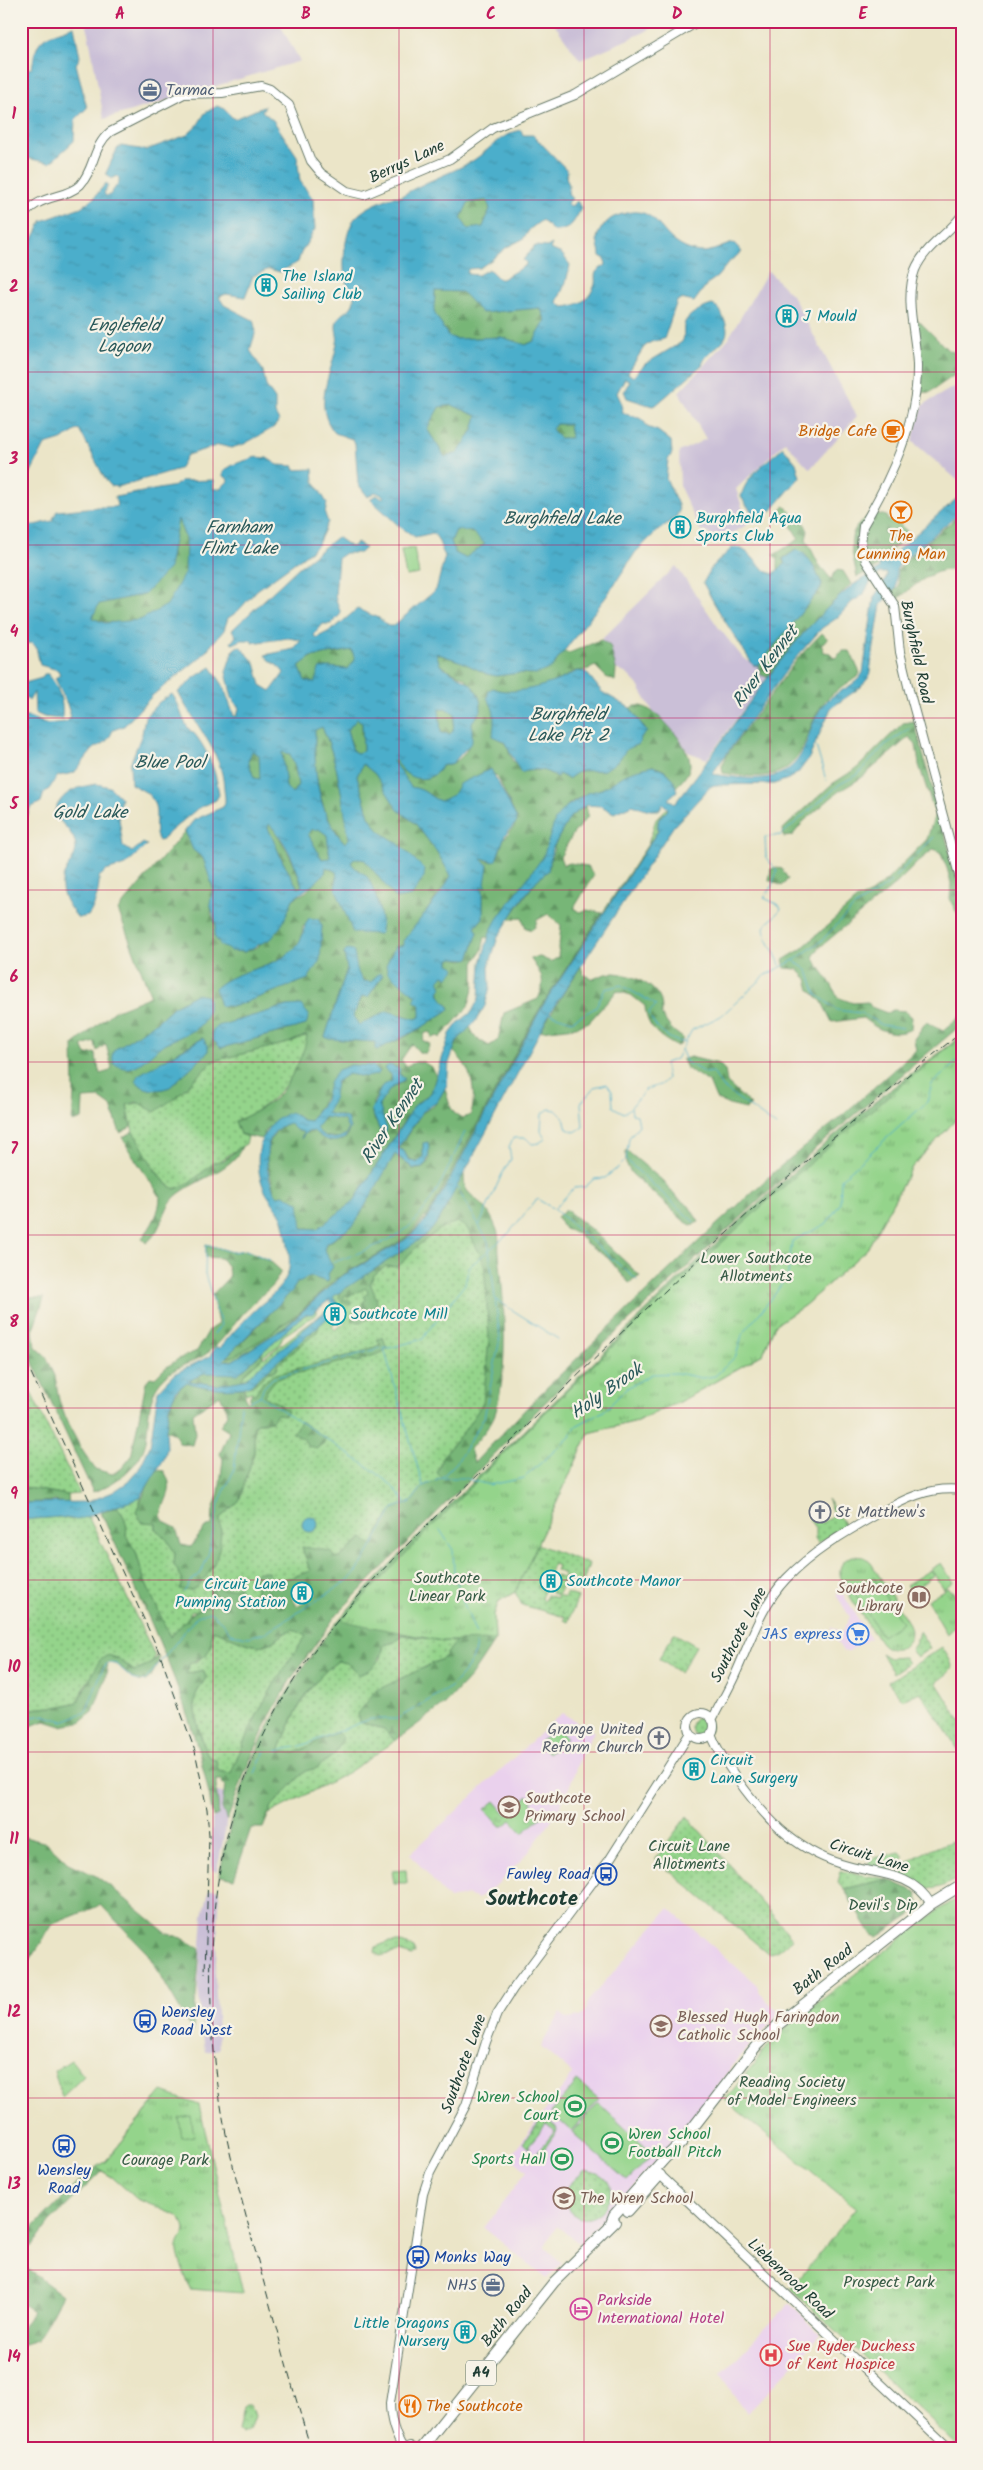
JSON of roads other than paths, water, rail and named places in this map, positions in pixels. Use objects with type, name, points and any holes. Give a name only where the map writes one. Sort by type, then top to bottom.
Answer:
[{"type":"main road","name":"Bath Road","points":[[409,2448],[433,2433],[544,2294],[610,2225],[614,2215],[658,2173],[758,2045],[779,2024],[930,1904],[962,1885]]},
{"type":"main road","name":"Bath Road","points":[[421,2449],[431,2439],[433,2433]]},
{"type":"street","name":"Berrys Lane","points":[[21,220],[26,212],[36,203],[80,184],[88,171],[95,150],[102,139],[110,132],[184,94],[222,93],[261,86],[270,89],[289,105],[307,152],[321,173],[347,191],[364,195],[373,194],[450,159],[478,137],[508,121],[569,98],[699,21]]},
{"type":"street","name":"Burghfield Road","points":[[962,215],[928,250],[915,270],[911,295],[916,363],[914,399],[893,470],[861,531],[861,544],[869,567],[895,606],[900,652],[909,690],[962,886]]},
{"type":"street","name":"Southcote Lane","points":[[712,1720],[722,1698],[734,1679],[763,1612],[784,1580],[813,1553],[902,1500],[929,1491],[962,1490]]},
{"type":"street","name":"Southcote Lane","points":[[705,1714],[722,1698]]},
{"type":"street","points":[[698,1714],[705,1714],[712,1720],[713,1728],[708,1736],[692,1735],[688,1725],[690,1718],[698,1714]]},
{"type":"street","name":"Southcote Lane","points":[[409,2448],[398,2437],[390,2412],[393,2378],[412,2277],[423,2194],[430,2173],[466,2105],[497,2014],[513,1989],[610,1859],[654,1787],[692,1735]]},
{"type":"street","name":"Circuit Lane","points":[[708,1736],[750,1796],[772,1823],[788,1837],[804,1848],[840,1864],[900,1878],[918,1889],[930,1904]]},
{"type":"street","name":"Liebenrood Road","points":[[658,2173],[950,2449]]},
{"type":"water","points":[[74,26],[80,57],[76,64],[87,108],[75,120],[74,141],[50,163],[27,158],[21,161],[21,71],[32,68],[37,48],[44,38]]},
{"type":"water","name":"Englefield Lagoon","points":[[217,106],[223,108],[234,119],[265,106],[262,111],[273,120],[297,156],[300,181],[313,199],[315,229],[298,262],[280,272],[269,269],[253,276],[245,297],[226,294],[219,297],[224,305],[253,320],[256,331],[250,350],[263,371],[266,386],[275,399],[275,414],[279,421],[273,428],[244,444],[231,448],[219,445],[187,455],[179,469],[117,487],[111,486],[105,479],[79,429],[61,440],[45,445],[21,491],[21,270],[24,257],[42,221],[81,207],[94,198],[106,183],[108,186],[104,193],[106,196],[110,195],[119,182],[119,178],[117,176],[111,179],[106,173],[117,149],[121,146],[146,150],[187,135],[197,126],[205,113]]},
{"type":"water","name":"Burghfield Lake","points":[[521,130],[523,135],[533,135],[568,171],[566,177],[569,185],[568,194],[572,199],[567,203],[570,207],[577,201],[581,208],[568,228],[553,231],[542,220],[530,229],[523,239],[507,247],[479,268],[468,269],[467,274],[478,275],[489,269],[499,279],[502,279],[526,265],[526,262],[523,260],[535,246],[547,247],[552,244],[550,249],[562,254],[570,265],[566,282],[557,302],[563,307],[578,304],[587,298],[593,290],[596,272],[606,265],[605,259],[600,256],[597,241],[600,230],[614,217],[630,212],[641,212],[650,216],[671,239],[681,246],[694,251],[710,251],[734,243],[742,252],[730,261],[717,277],[707,284],[694,302],[681,299],[677,301],[664,339],[651,342],[644,347],[628,373],[633,377],[645,364],[682,342],[687,318],[699,310],[712,305],[721,312],[727,328],[726,334],[724,340],[705,358],[702,365],[656,405],[652,406],[627,398],[624,391],[630,381],[625,378],[617,393],[622,404],[622,412],[640,418],[647,427],[658,431],[671,441],[672,453],[668,460],[666,478],[678,505],[679,511],[676,517],[655,533],[635,553],[606,597],[551,668],[537,674],[519,673],[496,676],[436,653],[440,665],[468,682],[478,694],[481,711],[472,722],[472,742],[453,763],[442,766],[431,776],[424,778],[418,778],[405,773],[396,760],[393,761],[411,787],[424,791],[440,801],[453,795],[459,784],[491,769],[517,822],[505,835],[496,860],[493,862],[483,858],[482,860],[488,865],[485,884],[487,887],[480,886],[483,890],[483,918],[475,927],[478,932],[470,956],[468,959],[453,958],[449,960],[449,964],[455,967],[454,971],[448,978],[444,975],[439,980],[442,987],[439,992],[440,995],[450,1009],[421,1028],[377,1050],[375,1049],[375,1042],[329,1039],[325,1037],[347,969],[344,953],[348,949],[353,950],[357,970],[363,981],[371,982],[379,973],[383,975],[368,997],[362,996],[353,1016],[359,1025],[387,1011],[416,1019],[420,1017],[420,1004],[414,1001],[416,997],[388,973],[386,965],[395,947],[404,945],[403,941],[440,894],[451,876],[437,852],[415,823],[398,810],[375,774],[363,764],[357,776],[369,816],[379,831],[399,844],[425,870],[424,877],[412,896],[396,899],[365,860],[354,858],[351,862],[352,865],[368,878],[374,890],[380,914],[380,934],[353,933],[335,887],[336,871],[326,867],[325,873],[315,883],[293,899],[283,923],[272,938],[244,952],[231,951],[221,946],[214,936],[216,924],[210,903],[213,888],[203,858],[193,850],[185,831],[194,820],[223,807],[225,800],[222,774],[213,750],[178,692],[195,677],[211,667],[223,685],[234,716],[237,716],[239,709],[232,698],[226,672],[233,650],[238,646],[255,663],[261,685],[271,691],[284,673],[265,655],[294,649],[301,640],[288,638],[252,643],[252,640],[242,640],[233,644],[231,643],[236,636],[232,630],[298,568],[337,537],[351,547],[358,543],[365,548],[360,553],[345,553],[338,558],[335,596],[341,614],[331,624],[323,624],[314,635],[316,638],[335,628],[357,609],[379,618],[388,626],[393,626],[436,590],[445,556],[437,538],[433,533],[415,537],[399,526],[370,499],[376,495],[383,498],[384,496],[375,492],[368,497],[358,484],[355,443],[352,439],[335,433],[324,411],[325,389],[337,340],[337,321],[341,315],[350,309],[354,298],[346,282],[344,267],[345,248],[352,223],[363,211],[392,197],[402,196],[467,164],[513,132]],"holes":[[[487,200],[490,209],[483,227],[468,229],[461,218],[468,203]],[[435,291],[462,292],[482,313],[540,308],[546,320],[534,341],[526,345],[501,337],[456,339],[448,336],[434,312]],[[452,405],[477,416],[473,430],[458,453],[445,457],[427,429],[439,407]],[[556,424],[569,424],[571,438],[559,438],[552,429]],[[456,530],[472,532],[485,544],[465,558],[455,553],[451,541]],[[352,650],[355,660],[348,669],[329,667],[319,669],[315,683],[305,681],[299,666],[311,657]],[[445,708],[455,714],[453,731],[450,734],[441,733],[439,709]],[[357,719],[362,722],[363,750],[358,754],[353,751],[347,730]],[[322,727],[328,740],[339,782],[349,839],[345,843],[335,831],[322,804],[315,760],[315,730]],[[252,751],[259,755],[260,779],[254,778],[248,761]],[[282,752],[290,754],[295,767],[298,785],[292,794],[286,787]],[[269,824],[280,837],[289,853],[302,886],[298,888],[283,862],[268,828]],[[319,829],[327,835],[330,858],[322,859],[308,834],[311,830]]]},
{"type":"water","points":[[783,447],[796,463],[800,477],[771,511],[758,517],[750,510],[741,497],[752,475]]},
{"type":"water","name":"Farnham Flint Lake","points":[[256,457],[267,458],[278,465],[294,466],[294,470],[313,469],[314,481],[327,503],[325,514],[328,522],[318,544],[257,590],[237,612],[228,618],[224,630],[201,657],[153,695],[124,726],[113,730],[106,741],[95,747],[74,773],[58,776],[44,793],[41,802],[30,808],[27,817],[23,816],[21,717],[29,717],[46,724],[66,722],[71,717],[55,678],[60,675],[58,670],[40,665],[36,647],[32,643],[21,644],[21,528],[52,521],[57,511],[114,507],[117,506],[115,497],[175,486],[180,481],[214,480],[213,489],[220,489],[228,481],[223,476],[223,472],[235,464]],"holes":[[[178,519],[186,540],[185,572],[167,605],[140,620],[105,623],[92,618],[99,604],[145,594],[169,568]]]},
{"type":"water","points":[[962,494],[962,511],[901,562],[896,570],[896,588],[881,605],[869,677],[861,687],[831,708],[809,758],[798,773],[774,784],[714,785],[673,827],[551,1011],[439,1220],[428,1234],[333,1297],[339,1306],[336,1309],[329,1300],[312,1314],[306,1314],[300,1318],[238,1374],[204,1373],[189,1381],[216,1385],[244,1380],[327,1310],[331,1315],[250,1385],[236,1388],[219,1388],[187,1382],[176,1391],[169,1407],[166,1430],[167,1448],[164,1459],[140,1498],[77,1520],[59,1517],[21,1520],[21,1503],[88,1502],[113,1492],[128,1482],[139,1469],[150,1446],[158,1391],[174,1374],[210,1356],[216,1347],[220,1348],[284,1281],[289,1269],[288,1244],[283,1220],[265,1191],[261,1179],[258,1156],[260,1144],[271,1125],[291,1112],[302,1120],[310,1121],[325,1100],[329,1083],[338,1070],[351,1065],[373,1066],[379,1072],[377,1075],[366,1077],[348,1074],[336,1082],[333,1102],[326,1113],[347,1118],[350,1128],[345,1138],[332,1141],[321,1137],[314,1131],[306,1132],[301,1139],[303,1132],[296,1130],[289,1123],[279,1128],[269,1144],[267,1166],[269,1177],[277,1196],[283,1195],[299,1202],[302,1228],[317,1229],[354,1201],[415,1105],[431,1093],[450,1034],[459,1022],[472,1012],[479,998],[481,963],[490,932],[497,919],[543,857],[555,820],[563,809],[587,793],[602,789],[630,772],[653,766],[673,778],[677,791],[668,799],[675,803],[780,661],[803,634],[853,585],[879,569],[879,566]],"holes":[[[880,573],[887,573],[887,577],[874,597],[863,673],[855,682],[824,704],[815,718],[798,759],[789,769],[778,775],[766,778],[740,778],[712,774],[793,661],[822,628],[837,618],[852,602],[863,595],[871,581]],[[663,804],[668,808],[659,820],[658,831],[542,1007],[448,1183],[425,1222],[405,1240],[342,1276],[284,1328],[232,1361],[223,1360],[292,1291],[297,1283],[310,1276],[327,1282],[329,1280],[328,1274],[333,1267],[324,1249],[326,1244],[354,1225],[395,1154],[414,1169],[423,1168],[427,1162],[428,1142],[423,1143],[423,1157],[417,1163],[408,1159],[404,1151],[398,1148],[422,1112],[437,1102],[447,1085],[449,1063],[457,1041],[475,1022],[485,1006],[490,987],[489,966],[498,937],[520,902],[537,880],[548,871],[552,849],[570,817],[586,805],[601,806],[614,813],[632,805],[650,810],[659,810]],[[324,1117],[344,1120],[348,1129],[346,1134],[338,1138],[330,1138],[316,1128]]]},
{"type":"water","points":[[736,547],[747,552],[763,568],[773,574],[785,564],[783,559],[796,550],[801,552],[809,559],[822,583],[821,588],[758,666],[753,665],[703,583],[712,567],[732,548]]},
{"type":"water","name":"Burghfield Lake Pit 2","points":[[577,671],[586,672],[602,692],[630,708],[647,732],[640,738],[639,744],[627,749],[618,761],[605,770],[579,771],[568,779],[559,774],[557,777],[539,770],[521,773],[504,741],[493,736],[494,716],[487,698],[489,690],[493,688],[501,691],[523,690],[548,684]]},
{"type":"water","points":[[44,674],[48,674],[58,689],[62,707],[62,719],[44,717],[35,713],[34,692],[29,701],[21,693],[21,684],[42,678]]},
{"type":"water","name":"Blue Pool","points":[[172,694],[186,725],[196,736],[209,757],[219,795],[216,800],[197,809],[166,835],[163,840],[159,841],[153,801],[147,793],[131,784],[130,764],[142,734],[145,717],[159,702]]},
{"type":"water","name":"Gold Lake","points":[[97,784],[110,787],[121,798],[118,812],[123,846],[132,852],[143,843],[147,845],[125,865],[106,871],[99,877],[99,886],[91,912],[88,916],[78,918],[67,903],[62,891],[62,881],[76,851],[75,842],[54,813],[65,795],[76,789]]},
{"type":"water","points":[[309,918],[318,919],[322,926],[320,960],[308,979],[235,1006],[220,1006],[215,988],[224,981],[270,964],[291,952],[299,943]]},
{"type":"water","points":[[196,994],[207,996],[208,1003],[206,1017],[199,1026],[161,1046],[137,1065],[125,1068],[114,1064],[112,1055],[114,1050],[158,1021],[173,1007]]},
{"type":"water","points":[[301,1005],[309,1015],[306,1025],[221,1048],[213,1040],[212,1031],[218,1026],[287,1006]]},
{"type":"water","points":[[203,1038],[208,1047],[208,1052],[170,1087],[147,1089],[136,1080],[138,1075]]},
{"type":"water","points":[[389,1065],[400,1069],[399,1074],[405,1079],[390,1089],[379,1105],[387,1129],[384,1136],[371,1110],[382,1086],[392,1081],[391,1075],[384,1069]]},
{"type":"water","points":[[310,1516],[316,1518],[318,1524],[316,1530],[310,1532],[304,1530],[302,1524],[304,1518]]},
{"type":"waterway","points":[[780,965],[768,941],[764,927],[781,909],[779,905],[764,898],[771,888],[777,871],[766,857],[765,837],[781,835],[840,784],[857,775],[885,745],[909,729]]},
{"type":"waterway","points":[[816,746],[826,780]]},
{"type":"waterway","points":[[260,1396],[264,1387],[273,1378],[384,1347],[389,1348],[423,1339],[465,1284],[469,1267],[508,1234],[537,1199],[554,1209],[574,1188],[585,1187],[594,1179],[605,1178],[626,1160],[629,1138],[639,1125],[637,1115],[632,1114],[631,1107],[646,1089],[660,1085],[667,1079],[665,1063],[676,1059],[692,1030],[721,1016],[766,975],[796,959],[821,941],[854,907],[885,887],[934,837]]},
{"type":"waterway","points":[[793,960],[808,971],[816,994],[837,1010],[861,1013],[882,1025],[903,1028]]},
{"type":"waterway","points":[[550,1014],[572,1021],[595,1008],[605,989],[621,985],[656,1005],[649,1013],[662,1033],[673,1040],[685,1042]]},
{"type":"waterway","points":[[682,1051],[686,1062],[705,1073],[713,1072],[722,1087],[776,1126]]},
{"type":"waterway","name":"Holy Brook","points":[[21,1719],[44,1715],[63,1721],[86,1712],[103,1668],[108,1663],[116,1664],[134,1680],[145,1681],[197,1616],[210,1612],[222,1622],[231,1634],[248,1637],[267,1632],[347,1581],[357,1572],[394,1508],[411,1502],[423,1486],[442,1478],[464,1478],[489,1485],[524,1478],[570,1437],[576,1426],[604,1411],[627,1388],[652,1374],[677,1373],[702,1378],[715,1376],[736,1356],[742,1335],[775,1294],[788,1274],[792,1241],[826,1224],[840,1204],[841,1179],[927,1102],[932,1084],[962,1057]]},
{"type":"waterway","points":[[442,1477],[457,1462],[484,1418],[500,1338],[488,1241],[479,1226],[502,1174],[511,1159],[509,1147],[513,1138],[526,1138],[532,1144],[539,1143],[545,1139],[541,1131],[542,1114],[549,1109],[556,1110],[564,1118],[567,1129],[575,1132],[583,1127],[581,1103],[594,1087],[607,1084],[612,1091],[613,1107],[624,1113],[630,1108]]},
{"type":"waterway","points":[[332,1263],[381,1244],[408,1227],[429,1203],[465,1132]]},
{"type":"waterway","points":[[626,1160],[694,1222]]},
{"type":"waterway","points":[[456,1186],[479,1225]]},
{"type":"waterway","points":[[554,1209],[637,1280]]},
{"type":"waterway","points":[[214,1334],[221,1325],[205,1274],[206,1244],[232,1252],[246,1250],[270,1260]]},
{"type":"waterway","points":[[495,1299],[558,1339]]},
{"type":"waterway","points":[[384,1348],[423,1486]]},
{"type":"waterway","points":[[250,1401],[260,1396],[314,1431],[379,1474],[400,1494],[405,1502]]},
{"type":"waterway","points":[[184,1592],[190,1582],[201,1573],[208,1556],[219,1503],[234,1470],[241,1406]]},
{"type":"waterway","points":[[440,1530],[453,1550],[454,1571],[462,1599],[476,1634]]},
{"type":"waterway","points":[[276,1751],[301,1746],[370,1719],[397,1719],[451,1687],[466,1670],[473,1658],[476,1644]]},
{"type":"waterway","points":[[255,1773],[265,1751]]},
{"type":"railway","points":[[311,2449],[259,2265],[227,2139],[212,2029],[211,1955],[218,1881],[231,1820],[258,1746],[282,1700],[310,1656],[354,1601],[404,1548],[616,1338],[728,1232],[843,1130],[962,1032]]},
{"type":"railway","points":[[21,1351],[159,1652],[195,1751],[207,1809],[209,1835],[205,1974]]},
{"type":"place","name":"Tarmac","points":[[150,90]]},
{"type":"place","name":"The Island Sailing Club","points":[[266,285]]},
{"type":"place","name":"J Mould","points":[[787,316]]},
{"type":"place","name":"Bridge Cafe","points":[[893,431]]},
{"type":"place","name":"The Cunning Man","points":[[901,512]]},
{"type":"place","name":"Burghfield Aqua Sports Club","points":[[680,527]]},
{"type":"place","name":"Southcote Mill","points":[[335,1314]]},
{"type":"place","name":"St Matthew's","points":[[820,1512]]},
{"type":"place","name":"Southcote Manor","points":[[551,1581]]},
{"type":"place","name":"Circuit Lane Pumping Station","points":[[302,1593]]},
{"type":"place","name":"Southcote Library","points":[[919,1597]]},
{"type":"place","name":"JAS express","points":[[858,1634]]},
{"type":"place","name":"Grange United Reform Church","points":[[659,1738]]},
{"type":"place","name":"Circuit Lane Surgery","points":[[694,1769]]},
{"type":"place","name":"Southcote Primary School","points":[[509,1807]]},
{"type":"place","name":"Fawley Road","points":[[606,1874]]},
{"type":"place","name":"Wensley Road West","points":[[145,2021]]},
{"type":"place","name":"Blessed Hugh Faringdon Catholic School","points":[[661,2026]]},
{"type":"place","name":"Wren School Court","points":[[575,2106]]},
{"type":"place","name":"Wren School Football Pitch","points":[[612,2143]]},
{"type":"place","name":"Wensley Road","points":[[64,2146]]},
{"type":"place","name":"Sports Hall","points":[[562,2159]]},
{"type":"place","name":"The Wren School","points":[[564,2198]]},
{"type":"place","name":"Monks Way","points":[[418,2257]]},
{"type":"place","name":"NHS","points":[[493,2285]]},
{"type":"place","name":"Parkside International Hotel","points":[[581,2309]]},
{"type":"place","name":"Little Dragons Nursery","points":[[465,2332]]},
{"type":"place","name":"Sue Ryder Duchess of Kent Hospice","points":[[771,2355]]},
{"type":"place","name":"The Southcote","points":[[410,2406]]},
{"type":"district","name":"Southcote","points":[[532,1899]]},
{"type":"water label","name":"River Kennet","points":[[766,667]]},
{"type":"water label","name":"River Kennet","points":[[393,1122]]},
{"type":"park label","name":"Lower Southcote Allotments","points":[[756,1267]]},
{"type":"park label","name":"Southcote Linear Park","points":[[447,1587]]},
{"type":"park label","name":"Circuit Lane Allotments","points":[[689,1855]]},
{"type":"park label","name":"Devil's Dip","points":[[883,1905]]},
{"type":"park label","name":"Reading Society of Model Engineers","points":[[792,2091]]},
{"type":"park label","name":"Courage Park","points":[[165,2160]]},
{"type":"park label","name":"Prospect Park","points":[[889,2282]]}]
